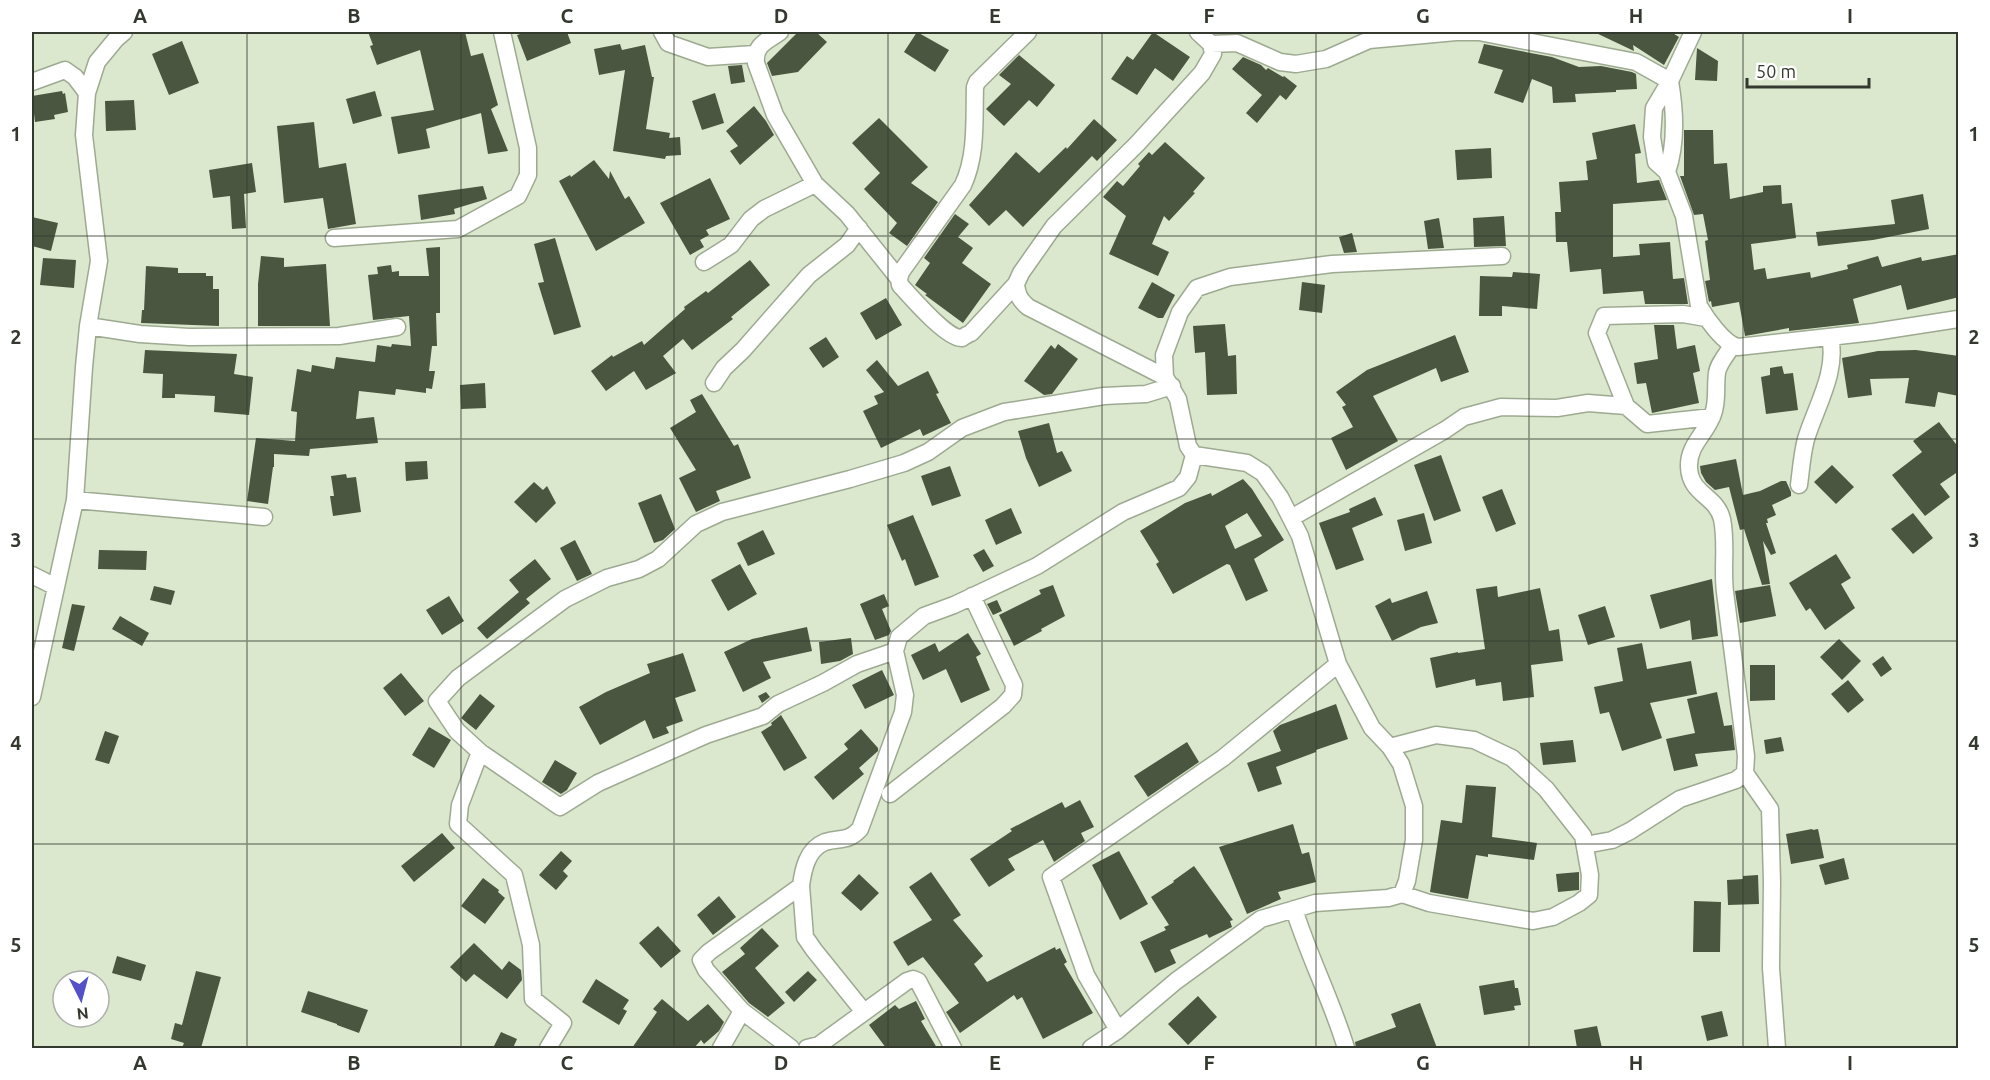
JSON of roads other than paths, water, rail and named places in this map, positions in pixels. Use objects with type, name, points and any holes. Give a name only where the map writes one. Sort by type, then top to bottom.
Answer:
[{"type":"street","points":[[32,697],[75,500],[88,326],[99,261],[84,135],[87,93],[97,62],[124,32]]},
{"type":"street","points":[[334,238],[458,229],[518,196],[528,176],[528,147],[502,32]]},
{"type":"street","points":[[662,32],[668,43],[708,57],[755,54]]},
{"type":"street","points":[[780,32],[758,46],[755,54],[756,63],[775,115],[815,184],[847,214],[899,279]]},
{"type":"street","points":[[1028,32],[977,82],[969,171],[963,185],[901,272],[899,279],[900,285],[927,314],[955,336],[963,338],[971,333],[1016,284],[1021,273],[1054,226],[1137,144],[1202,73],[1213,54],[1211,44],[1198,32]]},
{"type":"street","points":[[1211,44],[1237,43],[1280,62],[1296,64],[1326,59],[1369,40],[1479,32],[1636,62],[1670,81]]},
{"type":"street","points":[[1693,32],[1670,81],[1654,108],[1652,137],[1656,162],[1667,172],[1684,216],[1699,306],[1706,318],[1732,345],[1738,346],[1830,337],[1959,319]]},
{"type":"street","points":[[32,82],[65,70],[75,77],[87,93]]},
{"type":"street","points":[[704,262],[731,245],[750,219],[764,209],[802,188],[815,184]]},
{"type":"street","points":[[714,383],[724,368],[743,350],[809,275],[847,245],[859,228]]},
{"type":"street","points":[[1402,894],[1407,881],[1414,840],[1414,806],[1401,764],[1390,747],[1371,728],[1338,664],[1300,536],[1280,496],[1263,473],[1247,462],[1194,455],[1188,446],[1178,399],[1168,382],[1164,355],[1180,312],[1197,288],[1230,277],[1332,264],[1502,256]]},
{"type":"street","points":[[1016,284],[1017,293],[1028,306],[1168,382]]},
{"type":"street","points":[[1706,318],[1683,314],[1604,316],[1597,333],[1626,406],[1647,424],[1712,417]]},
{"type":"street","points":[[88,326],[140,334],[189,337],[339,336],[397,327]]},
{"type":"street","points":[[1799,485],[1806,441],[1827,379],[1833,350],[1830,337]]},
{"type":"street","points":[[1732,345],[1717,371],[1716,402],[1712,417],[1693,447],[1689,458],[1689,470],[1695,488],[1713,501],[1722,516],[1725,590],[1746,756],[1745,773],[1770,809],[1773,882],[1771,968],[1777,1048]]},
{"type":"street","points":[[895,651],[857,664],[778,704],[763,716],[706,735],[598,783],[560,807],[480,752],[457,731],[437,701],[458,678],[565,599],[607,578],[639,568],[658,559],[696,524],[722,512],[904,463],[928,452],[962,428],[1004,412],[1104,396],[1146,394],[1168,382]]},
{"type":"street","points":[[1291,518],[1464,417],[1501,406],[1557,408],[1588,403],[1626,406]]},
{"type":"street","points":[[864,1012],[805,937],[801,886],[805,863],[813,852],[824,842],[841,841],[853,836],[860,829],[870,805],[903,712],[905,695],[895,651],[899,637],[924,616],[1037,566],[1123,512],[1179,488],[1188,477],[1194,455]]},
{"type":"street","points":[[75,500],[264,517]]},
{"type":"street","points":[[32,575],[56,587]]},
{"type":"street","points":[[890,794],[1004,706],[1013,695],[1014,685],[972,596]]},
{"type":"street","points":[[1118,1030],[1086,975],[1052,877],[1223,758],[1338,664]]},
{"type":"street","points":[[1091,1048],[1118,1030],[1176,981],[1261,918],[1315,903],[1388,898],[1402,894],[1429,903],[1533,921],[1553,917],[1589,895],[1590,875],[1583,836],[1546,789],[1512,758],[1474,740],[1436,735],[1390,747]]},
{"type":"street","points":[[480,752],[460,805],[458,824],[514,875],[531,945],[533,999],[562,1023],[549,1048]]},
{"type":"street","points":[[1585,845],[1612,840],[1680,799],[1736,780],[1745,773]]},
{"type":"street","points":[[791,1048],[742,1011],[706,970],[701,960],[801,886]]},
{"type":"street","points":[[1294,909],[1303,937],[1336,1015],[1346,1048]]},
{"type":"street","points":[[807,1048],[819,1045],[907,981],[913,979],[918,981],[953,1048]]},
{"type":"street","points":[[721,1048],[742,1011]]}]
